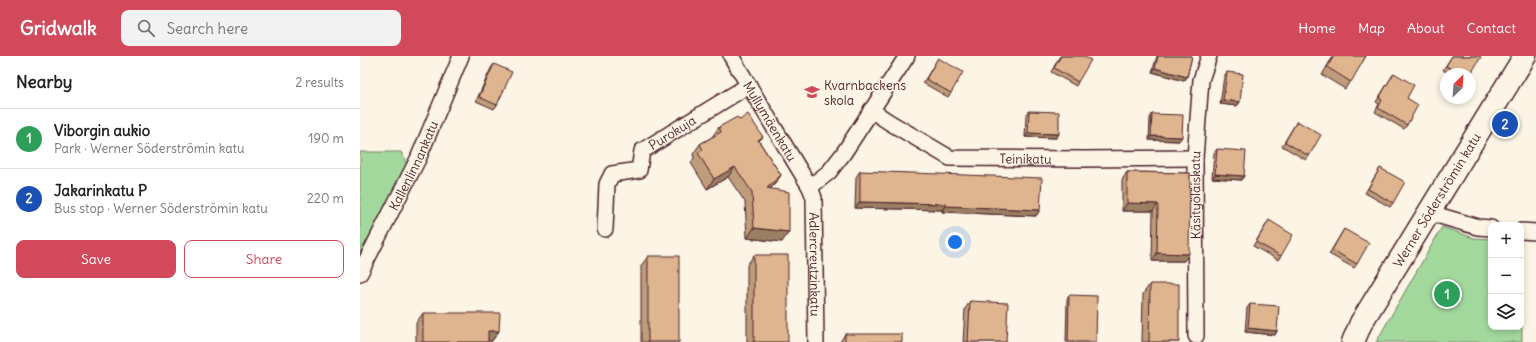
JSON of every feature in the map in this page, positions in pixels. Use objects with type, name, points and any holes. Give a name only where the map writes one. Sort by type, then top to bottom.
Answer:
[{"type":"street","name":"Kallenlinnankatu","points":[[360,273],[418,159],[461,56]]},
{"type":"street","name":"Myllymäenkatu","points":[[731,56],[810,187]]},
{"type":"street","points":[[810,187],[829,172],[843,154],[907,56]]},
{"type":"street","name":"Käsityöläiskatu","points":[[1196,336],[1194,158],[1202,80],[1209,56]]},
{"type":"street","name":"Werner Söderströmin katu","points":[[1344,342],[1357,333],[1525,56]]},
{"type":"street","name":"Purokuja","points":[[605,229],[607,184],[612,174],[640,170],[642,151],[749,85]]},
{"type":"street","name":"Teinikatu","points":[[871,110],[950,158],[1194,158]]},
{"type":"street","name":"Adlercreutzinkatu","points":[[810,187],[814,198],[815,212],[816,342]]},
{"type":"street","points":[[1430,213],[1478,227],[1488,228]]},
{"type":"street","points":[[1524,231],[1536,232]]},
{"type":"green space","points":[[360,152],[401,152],[407,164],[360,258]]},
{"type":"green space","points":[[1442,227],[1474,238],[1488,239],[1488,330],[1522,330],[1522,342],[1376,342]]},
{"type":"building","points":[[1061,56],[1083,56],[1091,60],[1078,82],[1054,68]]},
{"type":"building","points":[[1158,56],[1192,56],[1187,77],[1155,68]]},
{"type":"building","points":[[1334,56],[1366,56],[1351,82],[1327,67]]},
{"type":"building","points":[[1452,56],[1481,57],[1474,68],[1450,68],[1446,66]]},
{"type":"building","points":[[938,58],[963,72],[951,93],[926,79]]},
{"type":"building","points":[[494,64],[512,72],[497,105],[479,97]]},
{"type":"building","points":[[1227,72],[1243,74],[1240,102],[1223,100]]},
{"type":"building","points":[[1394,73],[1414,85],[1407,98],[1418,105],[1407,125],[1378,108],[1382,100],[1379,98]]},
{"type":"building","points":[[1029,111],[1059,112],[1059,134],[1028,133]]},
{"type":"building","points":[[748,114],[763,137],[758,140],[781,175],[767,188],[789,192],[789,232],[754,228],[752,192],[735,167],[714,179],[698,153],[703,150],[700,144],[721,132],[719,127],[737,117],[740,120]]},
{"type":"building","points":[[1152,114],[1183,115],[1182,137],[1151,136]]},
{"type":"building","points":[[1297,121],[1321,135],[1309,156],[1285,142]]},
{"type":"building","points":[[1217,149],[1246,151],[1244,176],[1215,174]]},
{"type":"building","points":[[1380,168],[1405,182],[1393,203],[1368,189]]},
{"type":"building","points":[[860,171],[1042,178],[1040,210],[946,206],[946,204],[860,202]]},
{"type":"building","points":[[1127,172],[1190,173],[1189,254],[1157,253],[1158,204],[1127,203]]},
{"type":"building","points":[[1269,220],[1293,235],[1281,256],[1256,242]]},
{"type":"building","points":[[1344,229],[1369,243],[1357,264],[1332,250]]},
{"type":"building","points":[[754,255],[788,255],[788,342],[754,342]]},
{"type":"building","points":[[648,256],[679,256],[679,342],[648,342]]},
{"type":"building","points":[[1150,284],[1179,284],[1179,342],[1149,342]]},
{"type":"building","points":[[1069,295],[1097,296],[1096,342],[1068,342]]},
{"type":"building","points":[[970,301],[1008,303],[1006,342],[968,342]]},
{"type":"building","points":[[1250,304],[1279,306],[1277,331],[1248,328]]},
{"type":"building","points":[[423,313],[500,313],[499,331],[488,331],[488,342],[423,342]]},
{"type":"building","points":[[845,334],[902,334],[902,342],[845,342]]},
{"type":"place","name":"Kvarnbackens skola","points":[[812,92]]},
{"type":"place","name":"Jakarinkatu P","points":[[1505,124]]},
{"type":"place","name":"Viborgin aukio","points":[[1447,294]]}]
